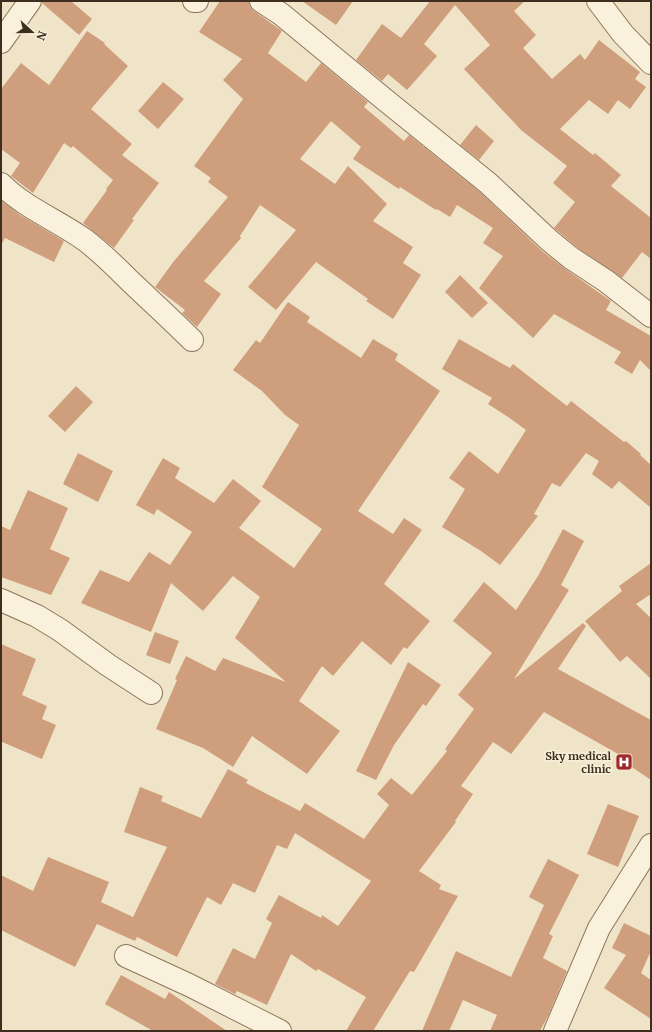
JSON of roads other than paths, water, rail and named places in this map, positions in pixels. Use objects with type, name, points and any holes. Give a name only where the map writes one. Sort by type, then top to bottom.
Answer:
[{"type":"street","points":[[1,42],[30,1]]},
{"type":"street","points":[[261,1],[281,14],[488,183],[550,241],[571,258],[606,281],[651,316]]},
{"type":"street","points":[[598,1],[623,34],[651,63]]},
{"type":"street","points":[[1,184],[12,195],[25,204],[86,241],[192,340]]},
{"type":"street","points":[[1,600],[37,616],[60,630],[108,665],[151,693]]},
{"type":"street","points":[[555,1031],[599,928],[651,845]]},
{"type":"street","points":[[126,956],[189,985],[280,1031]]},
{"type":"place","name":"Sky medical clinic","points":[[624,762]]}]
